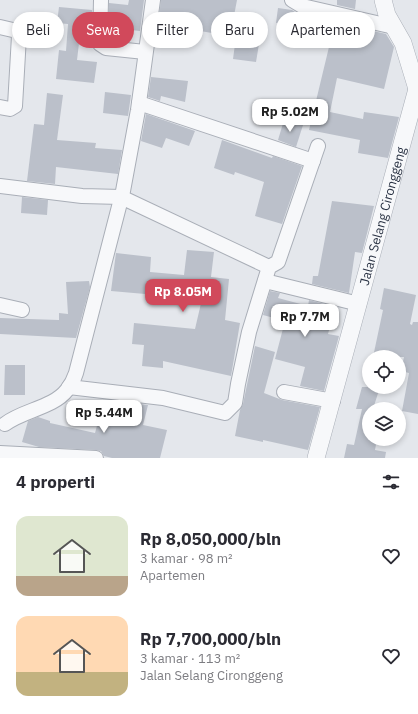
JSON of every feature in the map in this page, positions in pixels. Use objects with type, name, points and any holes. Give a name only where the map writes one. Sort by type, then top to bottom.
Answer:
[{"type":"street","points":[[101,0],[100,44],[106,48],[145,52]]},
{"type":"street","points":[[5,424],[20,415],[60,397],[69,386],[76,373],[83,351],[121,197],[139,103],[153,0]]},
{"type":"street","points":[[292,0],[302,6],[394,27]]},
{"type":"street","points":[[383,0],[387,15],[403,43],[418,89]]},
{"type":"street","points":[[0,28],[17,31],[20,36],[15,106],[10,109],[0,107]]},
{"type":"street","name":"Jalan Selang Cironggeng","points":[[316,458],[418,89]]},
{"type":"street","points":[[139,103],[313,161]]},
{"type":"street","points":[[69,386],[164,398],[225,413],[235,404],[249,332],[267,274],[278,262],[318,146]]},
{"type":"street","points":[[0,186],[82,196],[121,197],[267,274],[359,304]]},
{"type":"street","points":[[0,305],[22,310]]},
{"type":"street","points":[[284,392],[333,401]]},
{"type":"street","points":[[0,453],[96,458]]},
{"type":"building","points":[[129,0],[144,0],[140,31],[134,30],[134,12],[109,12],[109,3],[128,5]]},
{"type":"building","points":[[161,0],[237,0],[235,12],[211,12],[211,33],[203,32],[203,12],[159,12]]},
{"type":"building","points":[[337,0],[356,0],[355,9],[337,5]]},
{"type":"building","points":[[59,7],[92,10],[92,12],[72,12],[72,48],[78,48],[77,60],[97,62],[94,83],[56,79],[59,50],[66,51],[68,24],[64,24],[64,12],[58,12]]},
{"type":"building","points":[[278,8],[292,10],[295,12],[277,12]]},
{"type":"building","points":[[375,31],[386,34],[394,47],[384,89],[337,78],[330,112],[363,119],[364,112],[399,117],[388,158],[358,153],[360,140],[309,130],[329,48],[375,48]]},
{"type":"building","points":[[234,48],[258,48],[256,62],[233,59]]},
{"type":"building","points":[[151,77],[188,81],[185,102],[161,96],[160,101],[148,97]]},
{"type":"building","points":[[105,92],[131,95],[128,116],[103,113]]},
{"type":"building","points":[[47,93],[63,95],[57,140],[96,143],[95,148],[122,150],[118,174],[56,167],[55,184],[27,181],[34,124],[44,125]]},
{"type":"building","points":[[146,114],[195,131],[189,146],[166,138],[162,148],[141,141]]},
{"type":"building","points":[[284,120],[303,125],[296,147],[278,140]]},
{"type":"building","points":[[222,140],[272,158],[273,156],[302,166],[282,224],[255,216],[264,182],[235,172],[234,175],[214,168]]},
{"type":"building","points":[[22,197],[48,200],[47,215],[21,213]]},
{"type":"building","points":[[332,201],[374,206],[362,253],[355,252],[349,293],[312,284],[313,276],[318,276]]},
{"type":"building","points":[[187,250],[214,252],[211,277],[229,279],[225,320],[240,323],[231,376],[163,361],[163,368],[142,366],[144,345],[132,344],[134,323],[195,329],[202,299],[111,291],[116,253],[151,257],[150,272],[184,275]]},
{"type":"building","points":[[89,281],[90,287],[76,338],[0,334],[0,318],[59,320],[59,313],[68,314],[66,282]]},
{"type":"building","points":[[384,288],[416,295],[410,324],[412,325],[413,322],[418,322],[418,414],[406,412],[406,402],[404,402],[409,373],[406,372],[406,350],[374,350],[383,310],[380,309]]},
{"type":"building","points":[[270,291],[280,293],[278,298],[308,306],[309,300],[335,307],[328,334],[339,336],[324,391],[300,386],[305,367],[275,359],[285,321],[263,315]]},
{"type":"building","points":[[255,346],[275,352],[264,393],[282,400],[320,407],[308,450],[263,440],[263,442],[235,436]]},
{"type":"building","points":[[5,365],[25,365],[25,395],[4,395]]},
{"type":"building","points":[[362,387],[362,394],[378,394],[375,402],[362,402],[362,409],[356,409]]},
{"type":"building","points":[[104,400],[148,405],[143,425],[167,430],[160,458],[112,458],[104,456],[101,451],[96,450],[39,447],[22,442],[28,421],[38,417],[50,421],[50,423],[95,433]]},
{"type":"building","points":[[362,409],[362,446],[376,446],[375,450],[386,452],[385,458],[344,458],[347,444],[354,445]]}]
